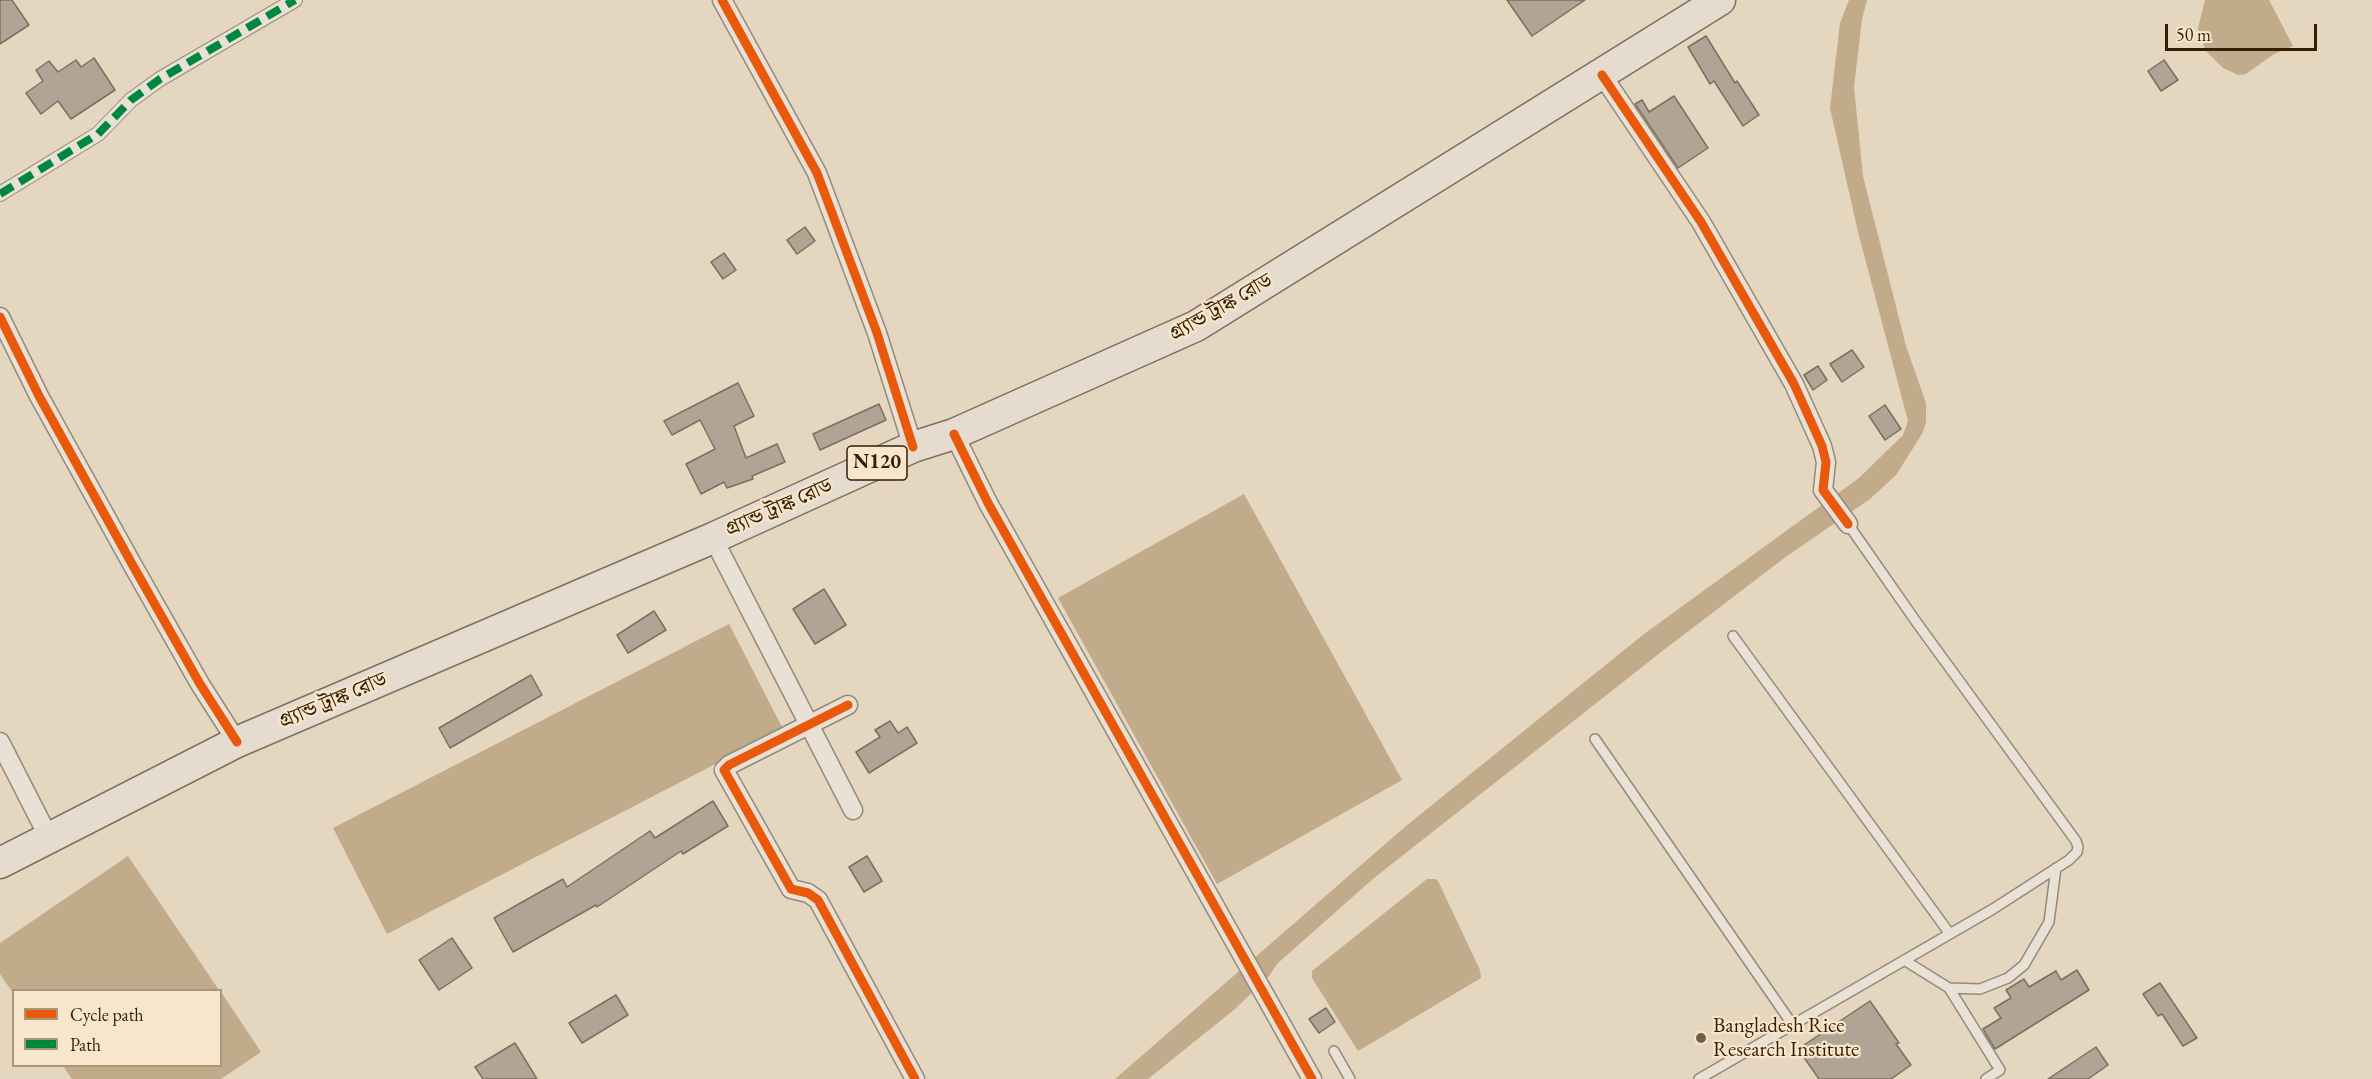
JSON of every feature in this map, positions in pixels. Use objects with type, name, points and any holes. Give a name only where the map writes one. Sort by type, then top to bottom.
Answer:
[{"type":"highway","name":"গ্র্যান্ড ট্রাঙ্ক রোড","points":[[0,863],[237,742],[713,538],[913,447],[954,434],[1196,326],[1720,0]]},
{"type":"street","points":[[0,194],[98,134],[131,100],[160,79],[295,0]]},
{"type":"street","points":[[722,0],[817,172],[877,333],[913,447]]},
{"type":"street","points":[[1602,75],[1701,222],[1794,384],[1822,446],[1826,462],[1823,490],[1848,524]]},
{"type":"street","points":[[0,316],[39,396],[132,564],[200,684],[237,742]]},
{"type":"street","points":[[954,434],[988,503],[1312,1079]]},
{"type":"street","points":[[713,538],[853,810]]},
{"type":"street","points":[[848,705],[729,765],[724,771],[791,888],[808,893],[818,900],[915,1079]]},
{"type":"street","points":[[0,742],[50,838]]},
{"type":"lane","points":[[1698,1079],[1950,934],[2056,868],[2077,852],[2076,841],[1848,524]]},
{"type":"lane","points":[[1733,636],[1950,934]]},
{"type":"lane","points":[[1595,739],[1791,1024]]},
{"type":"lane","points":[[1949,988],[1980,989],[1995,985],[2024,965],[2049,922],[2056,868]]},
{"type":"lane","points":[[1904,960],[1949,988],[2000,1070],[1986,1079]]},
{"type":"lane","points":[[1334,1050],[1350,1079]]},
{"type":"shaded area","points":[[1849,0],[1867,0],[1862,19],[1854,87],[1863,176],[1906,346],[1926,403],[1926,423],[1922,434],[1896,475],[1870,499],[1787,556],[1665,649],[1374,878],[1278,963],[1269,976],[1235,1009],[1148,1079],[1115,1079],[1406,826],[1644,634],[1859,478],[1903,435],[1908,421],[1858,232],[1830,108],[1840,23]]},
{"type":"shaded area","points":[[2205,0],[2269,0],[2293,46],[2274,54],[2246,74],[2238,75],[2223,68],[2206,51],[2198,28]]},
{"type":"shaded area","points":[[1244,494],[1402,780],[1217,884],[1058,598]]},
{"type":"shaded area","points":[[729,624],[783,729],[387,934],[333,828]]},
{"type":"shaded area","points":[[128,856],[218,989],[12,989],[12,992],[0,974],[0,943]]},
{"type":"shaded area","points":[[1427,879],[1438,881],[1480,970],[1481,978],[1358,1051],[1312,978],[1312,971]]},
{"type":"shaded area","points":[[222,994],[261,1052],[221,1079],[72,1079],[64,1067],[222,1067]]},
{"type":"building","points":[[0,0],[12,0],[29,25],[0,44]]},
{"type":"building","points":[[1507,0],[1585,0],[1532,36]]},
{"type":"building","points":[[1706,36],[1735,83],[1737,81],[1759,115],[1743,126],[1714,81],[1710,84],[1688,47]]},
{"type":"building","points":[[94,58],[115,90],[71,119],[58,101],[41,114],[26,93],[43,81],[36,70],[49,61],[58,72],[76,60],[81,67]]},
{"type":"building","points":[[2164,60],[2178,80],[2161,91],[2148,71]]},
{"type":"building","points":[[1674,96],[1708,148],[1678,168],[1635,104],[1642,100],[1649,112]]},
{"type":"building","points":[[805,227],[815,241],[797,254],[787,240]]},
{"type":"building","points":[[724,253],[736,270],[723,279],[711,262]]},
{"type":"building","points":[[1852,350],[1864,367],[1842,382],[1830,364]]},
{"type":"building","points":[[1818,366],[1827,380],[1813,390],[1804,375]]},
{"type":"building","points":[[738,383],[754,416],[734,426],[746,458],[777,444],[785,462],[752,476],[753,479],[727,488],[724,482],[701,494],[686,464],[715,449],[700,420],[672,435],[664,421]]},
{"type":"building","points":[[879,404],[886,420],[820,450],[813,434]]},
{"type":"building","points":[[1885,405],[1901,429],[1885,440],[1869,416]]},
{"type":"building","points":[[824,589],[846,625],[815,644],[793,609]]},
{"type":"building","points":[[654,611],[666,630],[628,653],[617,635]]},
{"type":"building","points":[[531,675],[542,695],[450,748],[439,728]]},
{"type":"building","points":[[890,721],[898,733],[907,727],[917,743],[869,773],[856,752],[880,737],[875,730]]},
{"type":"building","points":[[713,801],[728,826],[683,854],[681,851],[597,907],[596,905],[513,952],[494,918],[563,879],[567,887],[650,831],[655,838]]},
{"type":"building","points":[[867,856],[882,881],[864,892],[849,867]]},
{"type":"building","points":[[452,938],[472,968],[439,990],[419,960]]},
{"type":"building","points":[[2077,970],[2089,990],[1995,1049],[1983,1029],[2001,1018],[1994,1008],[2011,998],[2006,990],[2024,979],[2029,987],[2056,971],[2061,980]]},
{"type":"building","points":[[2160,983],[2197,1038],[2183,1046],[2162,1014],[2158,1016],[2143,994]]},
{"type":"building","points":[[616,995],[628,1015],[582,1043],[569,1023]]},
{"type":"building","points":[[1870,1001],[1911,1065],[1891,1079],[1819,1079],[1798,1049]]},
{"type":"building","points":[[1326,1008],[1335,1022],[1319,1033],[1309,1019]]},
{"type":"building","points":[[515,1043],[537,1079],[483,1079],[475,1067]]},
{"type":"building","points":[[2096,1047],[2108,1065],[2088,1079],[2048,1079]]},
{"type":"marked path","points":[[0,194],[98,134],[131,100],[160,79],[295,0]]},
{"type":"cycle path","points":[[722,0],[817,173],[877,333],[913,447]]},
{"type":"cycle path","points":[[1602,75],[1701,222],[1794,384],[1822,446],[1826,462],[1823,490],[1848,524]]},
{"type":"cycle path","points":[[0,317],[39,396],[132,564],[200,684],[237,742]]},
{"type":"cycle path","points":[[954,434],[988,503],[1312,1079]]},
{"type":"cycle path","points":[[848,705],[729,765],[724,770],[791,889],[808,893],[818,900],[915,1079]]},
{"type":"place","name":"Bangladesh Rice Research Institute","points":[[1701,1038]]}]
